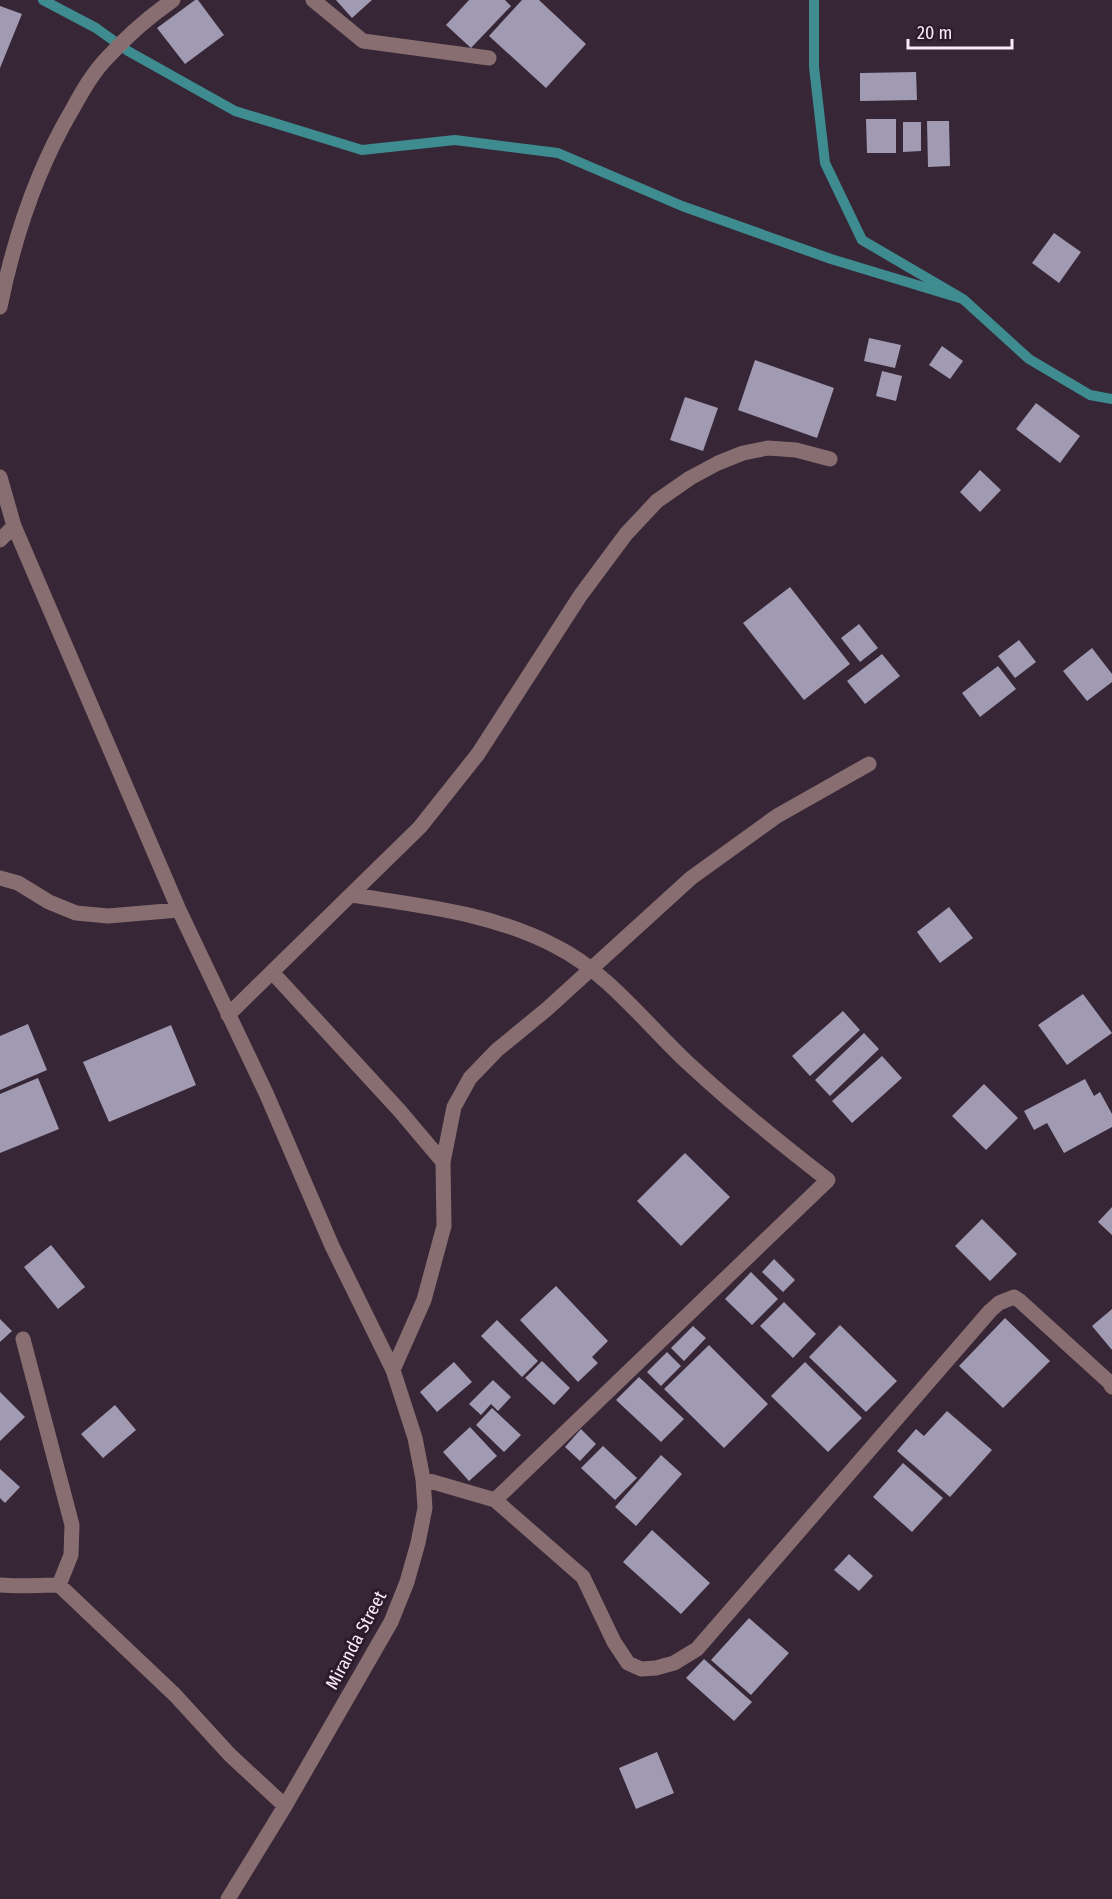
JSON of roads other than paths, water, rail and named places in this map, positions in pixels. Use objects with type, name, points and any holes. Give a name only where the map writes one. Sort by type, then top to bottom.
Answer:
[{"type":"street","points":[[0,307],[3,277],[18,229],[62,127],[84,88],[106,58],[173,0]]},
{"type":"street","points":[[313,0],[363,41],[489,58]]},
{"type":"street","points":[[228,1015],[420,827],[471,763],[580,596],[626,534],[657,501],[690,478],[743,453],[768,448],[796,450],[830,459]]},
{"type":"street","name":"Miranda Street","points":[[0,477],[14,526],[178,910],[266,1093],[332,1246],[393,1370],[415,1438],[423,1479],[425,1508],[418,1543],[407,1582],[391,1622],[285,1806],[228,1899]]},
{"type":"street","points":[[0,540],[14,526]]},
{"type":"street","points":[[393,1370],[423,1300],[444,1226],[443,1162],[454,1107],[470,1078],[497,1050],[691,878],[777,816],[869,764]]},
{"type":"street","points":[[0,878],[18,883],[49,902],[76,913],[108,916],[178,910]]},
{"type":"street","points":[[351,895],[459,912],[513,926],[559,947],[592,968],[688,1063],[762,1130],[828,1180],[495,1500]]},
{"type":"street","points":[[272,972],[399,1110],[443,1162]]},
{"type":"street","points":[[423,1479],[495,1500],[583,1577],[614,1642],[628,1663],[641,1669],[656,1668],[674,1663],[697,1649],[999,1303],[1014,1297],[1020,1301],[1112,1387]]},
{"type":"street","points":[[23,1339],[72,1525],[71,1555],[58,1585]]},
{"type":"street","points":[[0,1585],[20,1587],[58,1585],[175,1695],[230,1755],[285,1806]]},
{"type":"waterway","points":[[43,0],[96,28],[128,51],[235,111],[362,150],[455,140],[558,153],[682,206],[831,259],[963,299]]},
{"type":"waterway","points":[[814,0],[814,67],[825,163],[862,240],[963,299],[1029,359],[1090,395],[1112,399]]}]
